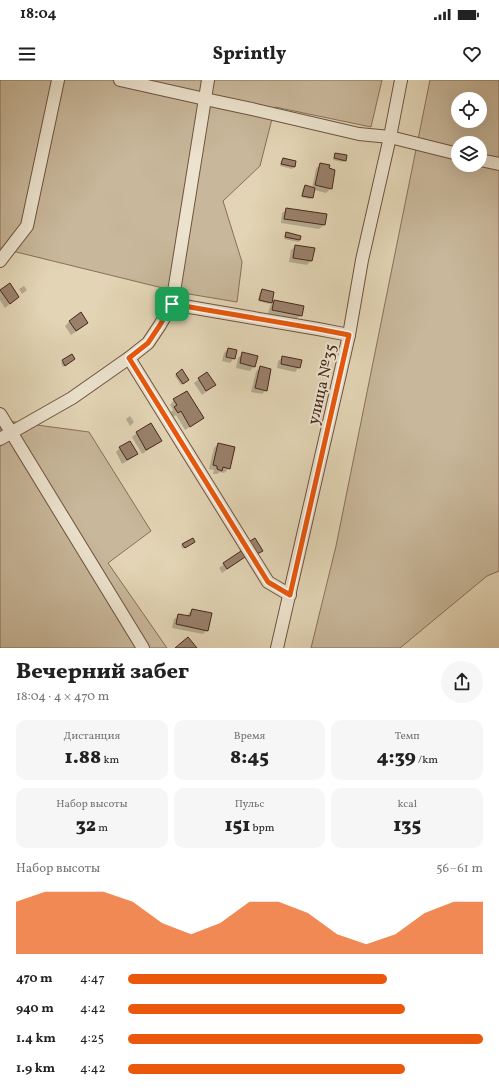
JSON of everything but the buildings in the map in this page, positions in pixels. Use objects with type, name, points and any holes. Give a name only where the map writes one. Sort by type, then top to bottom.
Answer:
[{"type":"street","points":[[0,262],[27,226],[58,80]]},
{"type":"street","points":[[120,80],[359,134],[390,137],[451,152]]},
{"type":"street","points":[[0,439],[72,398],[129,358],[148,343],[160,325],[172,304],[208,80]]},
{"type":"street","name":"улица №35","points":[[277,648],[349,335],[362,260],[390,137],[401,80]]},
{"type":"street","points":[[487,161],[499,164]]},
{"type":"street","points":[[172,304],[349,335]]},
{"type":"street","points":[[129,358],[268,582],[290,595]]},
{"type":"street","points":[[0,414],[143,648]]},
{"type":"shaded area","points":[[0,80],[382,80],[371,127],[275,107],[260,166],[223,201],[242,262],[237,302],[183,293],[0,248]]},
{"type":"shaded area","points":[[430,80],[499,80],[499,571],[487,576],[400,648],[311,648],[336,546]]},
{"type":"shaded area","points":[[0,420],[89,432],[151,531],[108,563],[167,648],[0,648]]},
{"type":"route","points":[[172,304],[349,335],[290,595],[268,582],[129,358],[148,343],[172,304]]}]
